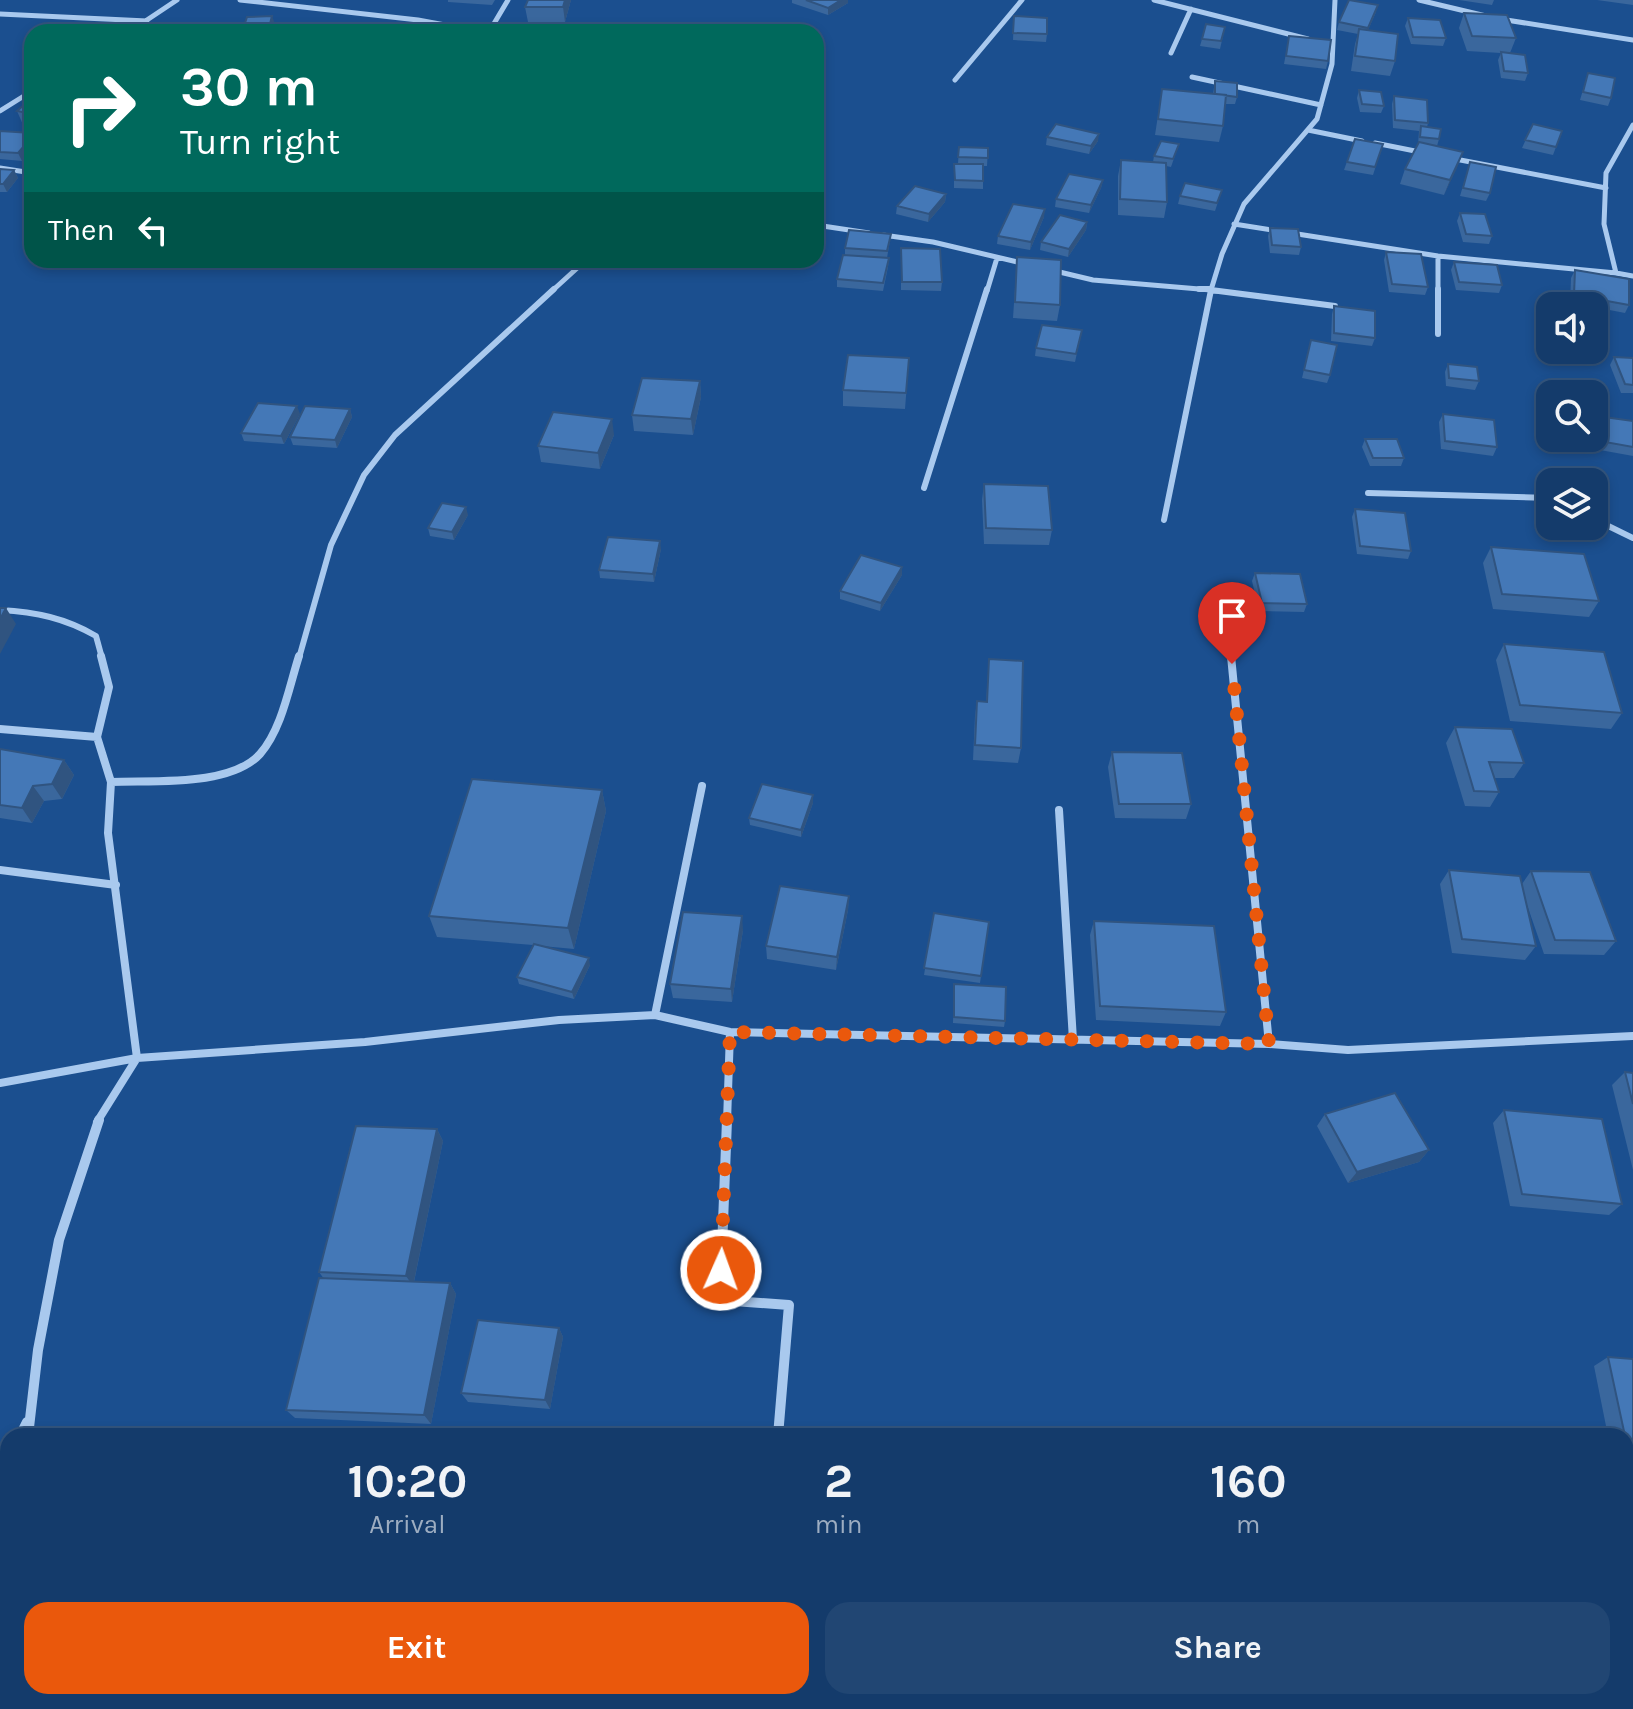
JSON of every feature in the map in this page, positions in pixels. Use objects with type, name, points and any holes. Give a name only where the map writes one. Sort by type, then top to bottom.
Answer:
[{"type":"street","points":[[142,24],[177,0]]},
{"type":"street","points":[[240,0],[441,24]]},
{"type":"street","points":[[492,24],[508,0]]},
{"type":"street","points":[[955,80],[1022,0]]},
{"type":"street","points":[[1154,0],[1332,46]]},
{"type":"street","points":[[1164,520],[1211,290],[1244,204],[1317,119],[1332,64],[1335,0]]},
{"type":"street","points":[[1419,0],[1496,18],[1633,40]]},
{"type":"street","points":[[1171,53],[1191,9]]},
{"type":"street","points":[[0,14],[147,21]]},
{"type":"street","points":[[1192,77],[1321,105]]},
{"type":"street","points":[[0,111],[24,96]]},
{"type":"street","points":[[1616,273],[1604,224],[1606,173],[1633,125]]},
{"type":"street","points":[[1308,130],[1433,155]]},
{"type":"street","points":[[1449,158],[1606,188]]},
{"type":"street","points":[[0,168],[24,172]]},
{"type":"street","points":[[1234,224],[1438,256],[1633,276]]},
{"type":"street","points":[[824,226],[933,242],[1093,280],[1211,290],[1335,306]]},
{"type":"street","points":[[1438,256],[1438,334]]},
{"type":"street","points":[[924,488],[997,258]]},
{"type":"street","points":[[111,782],[211,777],[241,769],[261,753],[277,724],[318,598],[331,545],[364,475],[395,435],[577,268]]},
{"type":"street","points":[[1368,493],[1536,498]]},
{"type":"street","points":[[1608,526],[1633,538]]},
{"type":"street","points":[[0,610],[39,612],[71,619],[96,636],[109,687],[97,737],[111,782],[108,833],[137,1058],[94,1128],[59,1240],[28,1428]]},
{"type":"street","points":[[1229,632],[1269,1044]]},
{"type":"street","points":[[0,729],[97,737]]},
{"type":"street","points":[[655,1015],[702,786]]},
{"type":"street","points":[[1059,810],[1073,1040]]},
{"type":"street","points":[[0,870],[116,885]]},
{"type":"street","points":[[0,1083],[137,1058],[365,1042],[559,1020],[655,1015],[730,1032],[1269,1044],[1348,1050],[1633,1036]]},
{"type":"street","points":[[730,1032],[720,1300],[789,1305],[779,1428]]},
{"type":"street","points":[[24,1428],[29,1418]]},
{"type":"building","points":[[528,0],[565,0],[563,7],[525,7]]},
{"type":"building","points":[[806,0],[841,0],[828,8]]},
{"type":"building","points":[[1349,0],[1378,5],[1368,28],[1339,22]]},
{"type":"building","points":[[1464,13],[1507,15],[1516,38],[1472,36]]},
{"type":"building","points":[[272,16],[270,24],[245,24],[247,17]]},
{"type":"building","points":[[1014,16],[1047,18],[1047,34],[1013,33]]},
{"type":"building","points":[[1408,18],[1440,20],[1446,38],[1413,37]]},
{"type":"building","points":[[1206,24],[1225,27],[1221,41],[1202,39]]},
{"type":"building","points":[[1359,29],[1398,34],[1395,61],[1355,56]]},
{"type":"building","points":[[1289,36],[1331,40],[1328,61],[1286,56]]},
{"type":"building","points":[[1501,52],[1525,55],[1528,73],[1504,71]]},
{"type":"building","points":[[1588,73],[1615,78],[1611,98],[1583,92]]},
{"type":"building","points":[[1215,81],[1237,83],[1237,97],[1215,94]]},
{"type":"building","points":[[1162,89],[1226,95],[1223,126],[1158,119]]},
{"type":"building","points":[[1359,90],[1381,92],[1384,106],[1362,104]]},
{"type":"building","points":[[1394,96],[1427,100],[1428,123],[1395,120]]},
{"type":"building","points":[[1056,124],[1099,134],[1091,146],[1047,137]]},
{"type":"building","points":[[1533,124],[1562,131],[1556,147],[1525,140]]},
{"type":"building","points":[[1421,126],[1441,129],[1439,139],[1420,137]]},
{"type":"building","points":[[0,131],[24,132],[24,146],[18,153],[0,152]]},
{"type":"building","points":[[1355,139],[1383,144],[1375,167],[1347,162]]},
{"type":"building","points":[[1161,141],[1179,144],[1173,159],[1154,156]]},
{"type":"building","points":[[1419,142],[1463,152],[1450,180],[1405,169]]},
{"type":"building","points":[[959,147],[988,148],[988,158],[958,157]]},
{"type":"building","points":[[1121,160],[1166,163],[1167,202],[1120,199]]},
{"type":"building","points":[[1470,162],[1496,167],[1490,193],[1463,188]]},
{"type":"building","points":[[954,164],[983,164],[983,181],[955,180]]},
{"type":"building","points":[[0,169],[14,170],[3,184],[0,184]]},
{"type":"building","points":[[1069,174],[1103,180],[1091,205],[1056,199]]},
{"type":"building","points":[[1185,183],[1222,190],[1217,203],[1180,196]]},
{"type":"building","points":[[915,186],[946,194],[929,214],[897,206]]},
{"type":"building","points":[[1013,204],[1045,209],[1031,242],[998,236]]},
{"type":"building","points":[[1460,213],[1485,214],[1492,236],[1466,234]]},
{"type":"building","points":[[1060,215],[1087,222],[1069,249],[1041,242]]},
{"type":"building","points":[[1270,228],[1298,229],[1301,247],[1272,245]]},
{"type":"building","points":[[849,230],[891,234],[887,251],[845,248]]},
{"type":"building","points":[[901,248],[940,249],[942,282],[902,282]]},
{"type":"building","points":[[1386,252],[1421,254],[1428,287],[1392,284]]},
{"type":"building","points":[[843,255],[889,258],[883,283],[837,279]]},
{"type":"building","points":[[1017,257],[1061,260],[1060,305],[1015,302]]},
{"type":"building","points":[[1454,262],[1497,265],[1502,285],[1459,282]]},
{"type":"building","points":[[1575,270],[1629,279],[1629,305],[1608,301],[1608,292],[1574,292]]},
{"type":"building","points":[[1334,306],[1375,311],[1375,338],[1334,333]]},
{"type":"building","points":[[1042,325],[1082,330],[1076,354],[1036,348]]},
{"type":"building","points":[[1311,340],[1337,345],[1330,375],[1304,370]]},
{"type":"building","points":[[848,355],[909,358],[906,393],[843,390]]},
{"type":"building","points":[[1614,357],[1633,358],[1633,385],[1625,384]]},
{"type":"building","points":[[1448,364],[1477,367],[1479,381],[1449,378]]},
{"type":"building","points":[[642,378],[700,381],[691,419],[632,415]]},
{"type":"building","points":[[258,403],[297,406],[281,436],[241,433]]},
{"type":"building","points":[[305,406],[350,409],[335,440],[290,437]]},
{"type":"building","points":[[553,412],[612,419],[598,453],[538,446]]},
{"type":"building","points":[[1443,414],[1494,420],[1497,447],[1445,441]]},
{"type":"building","points":[[1608,418],[1633,421],[1633,447],[1608,443]]},
{"type":"building","points":[[1365,439],[1397,439],[1404,458],[1373,458]]},
{"type":"building","points":[[984,484],[1048,486],[1052,530],[986,528]]},
{"type":"building","points":[[442,503],[466,507],[452,532],[428,528]]},
{"type":"building","points":[[1355,509],[1405,513],[1411,551],[1360,546]]},
{"type":"building","points":[[608,537],[660,541],[653,574],[599,570]]},
{"type":"building","points":[[1491,547],[1584,554],[1599,601],[1502,594]]},
{"type":"building","points":[[861,555],[902,567],[881,603],[840,591]]},
{"type":"building","points":[[1255,573],[1300,574],[1307,604],[1262,603]]},
{"type":"building","points":[[1504,644],[1604,652],[1622,713],[1520,705]]},
{"type":"building","points":[[989,659],[1023,661],[1021,748],[975,745],[977,701],[987,702]]},
{"type":"building","points":[[1455,727],[1512,729],[1524,763],[1489,762],[1499,792],[1474,791]]},
{"type":"building","points":[[0,749],[64,760],[52,784],[33,786],[22,808],[0,805]]},
{"type":"building","points":[[1112,752],[1182,753],[1191,804],[1119,804]]},
{"type":"building","points":[[472,779],[602,790],[568,928],[429,916]]},
{"type":"building","points":[[762,784],[813,795],[801,830],[749,818]]},
{"type":"building","points":[[1449,870],[1520,876],[1536,946],[1462,939]]},
{"type":"building","points":[[1531,871],[1590,872],[1616,941],[1555,940]]},
{"type":"building","points":[[780,886],[849,896],[837,957],[766,946]]},
{"type":"building","points":[[683,912],[742,916],[731,989],[670,984]]},
{"type":"building","points":[[934,913],[989,922],[981,976],[924,968]]},
{"type":"building","points":[[1094,921],[1214,926],[1226,1012],[1100,1006]]},
{"type":"building","points":[[534,944],[589,958],[572,992],[517,977]]},
{"type":"building","points":[[954,984],[1006,987],[1005,1021],[954,1017]]},
{"type":"building","points":[[1625,1072],[1633,1073],[1633,1104]]},
{"type":"building","points":[[1395,1093],[1429,1150],[1357,1172],[1325,1114]]},
{"type":"building","points":[[1504,1110],[1602,1119],[1622,1204],[1522,1194]]},
{"type":"building","points":[[356,1126],[437,1129],[406,1276],[319,1272]]},
{"type":"building","points":[[319,1278],[450,1283],[424,1415],[286,1410]]},
{"type":"building","points":[[478,1320],[559,1328],[545,1400],[461,1393]]},
{"type":"building","points":[[1608,1357],[1633,1359],[1633,1428],[1623,1428]]},
{"type":"route","points":[[721,1270],[730,1032],[1269,1044],[1232,664]]}]
